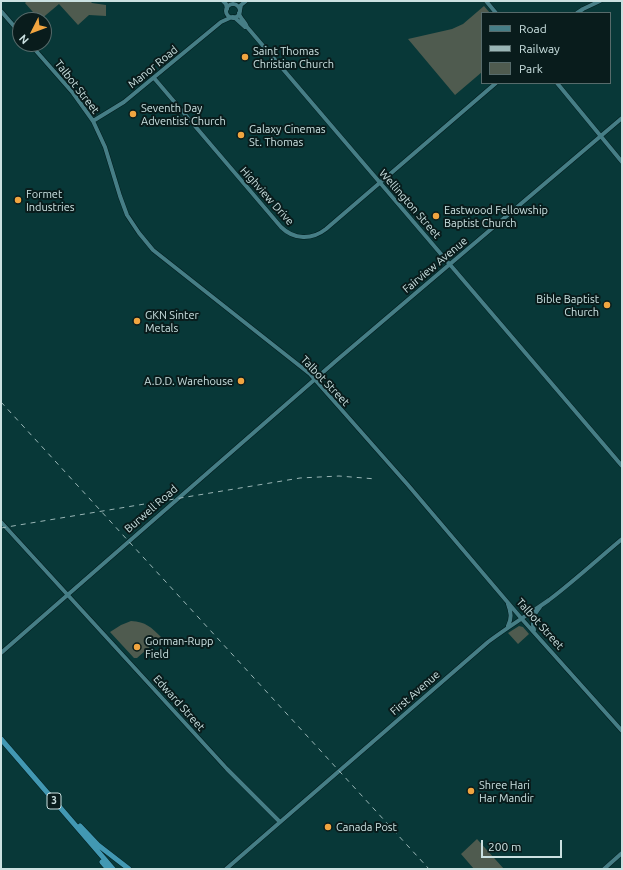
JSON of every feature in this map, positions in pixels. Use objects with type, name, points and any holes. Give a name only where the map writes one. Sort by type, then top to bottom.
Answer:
[{"type":"highway","name":"3","points":[[1,739],[113,869]]},
{"type":"highway","points":[[30,773],[94,840],[129,869]]},
{"type":"highway","points":[[79,830],[86,842],[108,869]]},
{"type":"main road","points":[[223,1],[226,4],[228,15],[233,17],[237,16],[240,12],[241,5],[246,1]]},
{"type":"main road","points":[[227,1],[238,7],[240,12]]},
{"type":"main road","points":[[227,10],[229,6],[241,1]]},
{"type":"main road","points":[[486,1],[495,12]]},
{"type":"main road","points":[[578,12],[600,1]]},
{"type":"main road","name":"Manor Road","points":[[220,22],[227,10]]},
{"type":"main road","points":[[1,11],[12,24]]},
{"type":"main road","name":"Wellington Street","points":[[240,12],[241,18],[247,27],[622,466]]},
{"type":"main road","name":"Manor Road","points":[[93,121],[124,102],[220,22],[233,17]]},
{"type":"main road","name":"Wellington Street","points":[[233,17],[247,27]]},
{"type":"main road","name":"Talbot Street","points":[[37,52],[73,92],[93,121],[105,147],[120,196],[132,224],[146,242],[153,250],[303,368],[408,485],[521,618],[622,731]]},
{"type":"main road","name":"Highview Drive","points":[[154,78],[278,225],[290,234],[307,238],[321,233],[495,84]]},
{"type":"main road","points":[[558,84],[622,162]]},
{"type":"main road","name":"Fairview Avenue","points":[[314,380],[622,118]]},
{"type":"main road","name":"Burwell Road","points":[[1,653],[314,380]]},
{"type":"main road","name":"Edward Street","points":[[1,522],[227,769],[280,822]]},
{"type":"main road","name":"First Avenue","points":[[226,869],[507,627],[543,604],[564,588],[622,539]]},
{"type":"main road","points":[[506,600],[510,611],[511,620],[507,627]]},
{"type":"main road","points":[[535,632],[532,623],[533,617],[543,604]]},
{"type":"main road","points":[[604,869],[622,853]]},
{"type":"green space","points":[[27,1],[90,1],[92,3],[106,5],[106,16],[89,15],[78,25],[59,4],[50,12],[33,12],[25,3]]},
{"type":"green space","points":[[484,6],[489,12],[481,12],[481,73],[455,95],[408,39],[452,29],[463,24]]},
{"type":"green space","name":"Gorman-Rupp Field","points":[[131,621],[148,626],[161,637],[137,658],[134,658],[110,632]]},
{"type":"green space","points":[[519,626],[523,627],[529,634],[518,644],[508,633]]},
{"type":"green space","points":[[477,839],[504,869],[474,869],[461,854]]},
{"type":"railway","points":[[1,402],[429,869]]},
{"type":"railway","points":[[1,528],[300,478],[339,476],[376,479]]},
{"type":"place","name":"Saint Thomas Christian Church","points":[[245,57]]},
{"type":"place","name":"Seventh Day Adventist Church","points":[[133,114]]},
{"type":"place","name":"Galaxy Cinemas St. Thomas","points":[[241,135]]},
{"type":"place","name":"Formet Industries","points":[[18,200]]},
{"type":"place","name":"Eastwood Fellowship Baptist Church","points":[[436,216]]},
{"type":"place","name":"Bible Baptist Church","points":[[607,305]]},
{"type":"place","name":"GKN Sinter Metals","points":[[137,321]]},
{"type":"place","name":"A.D.D. Warehouse","points":[[241,381]]},
{"type":"place","name":"Gorman-Rupp Field","points":[[137,647]]},
{"type":"place","name":"Shree Hari Har Mandir","points":[[471,791]]},
{"type":"place","name":"Canada Post","points":[[328,827]]}]
